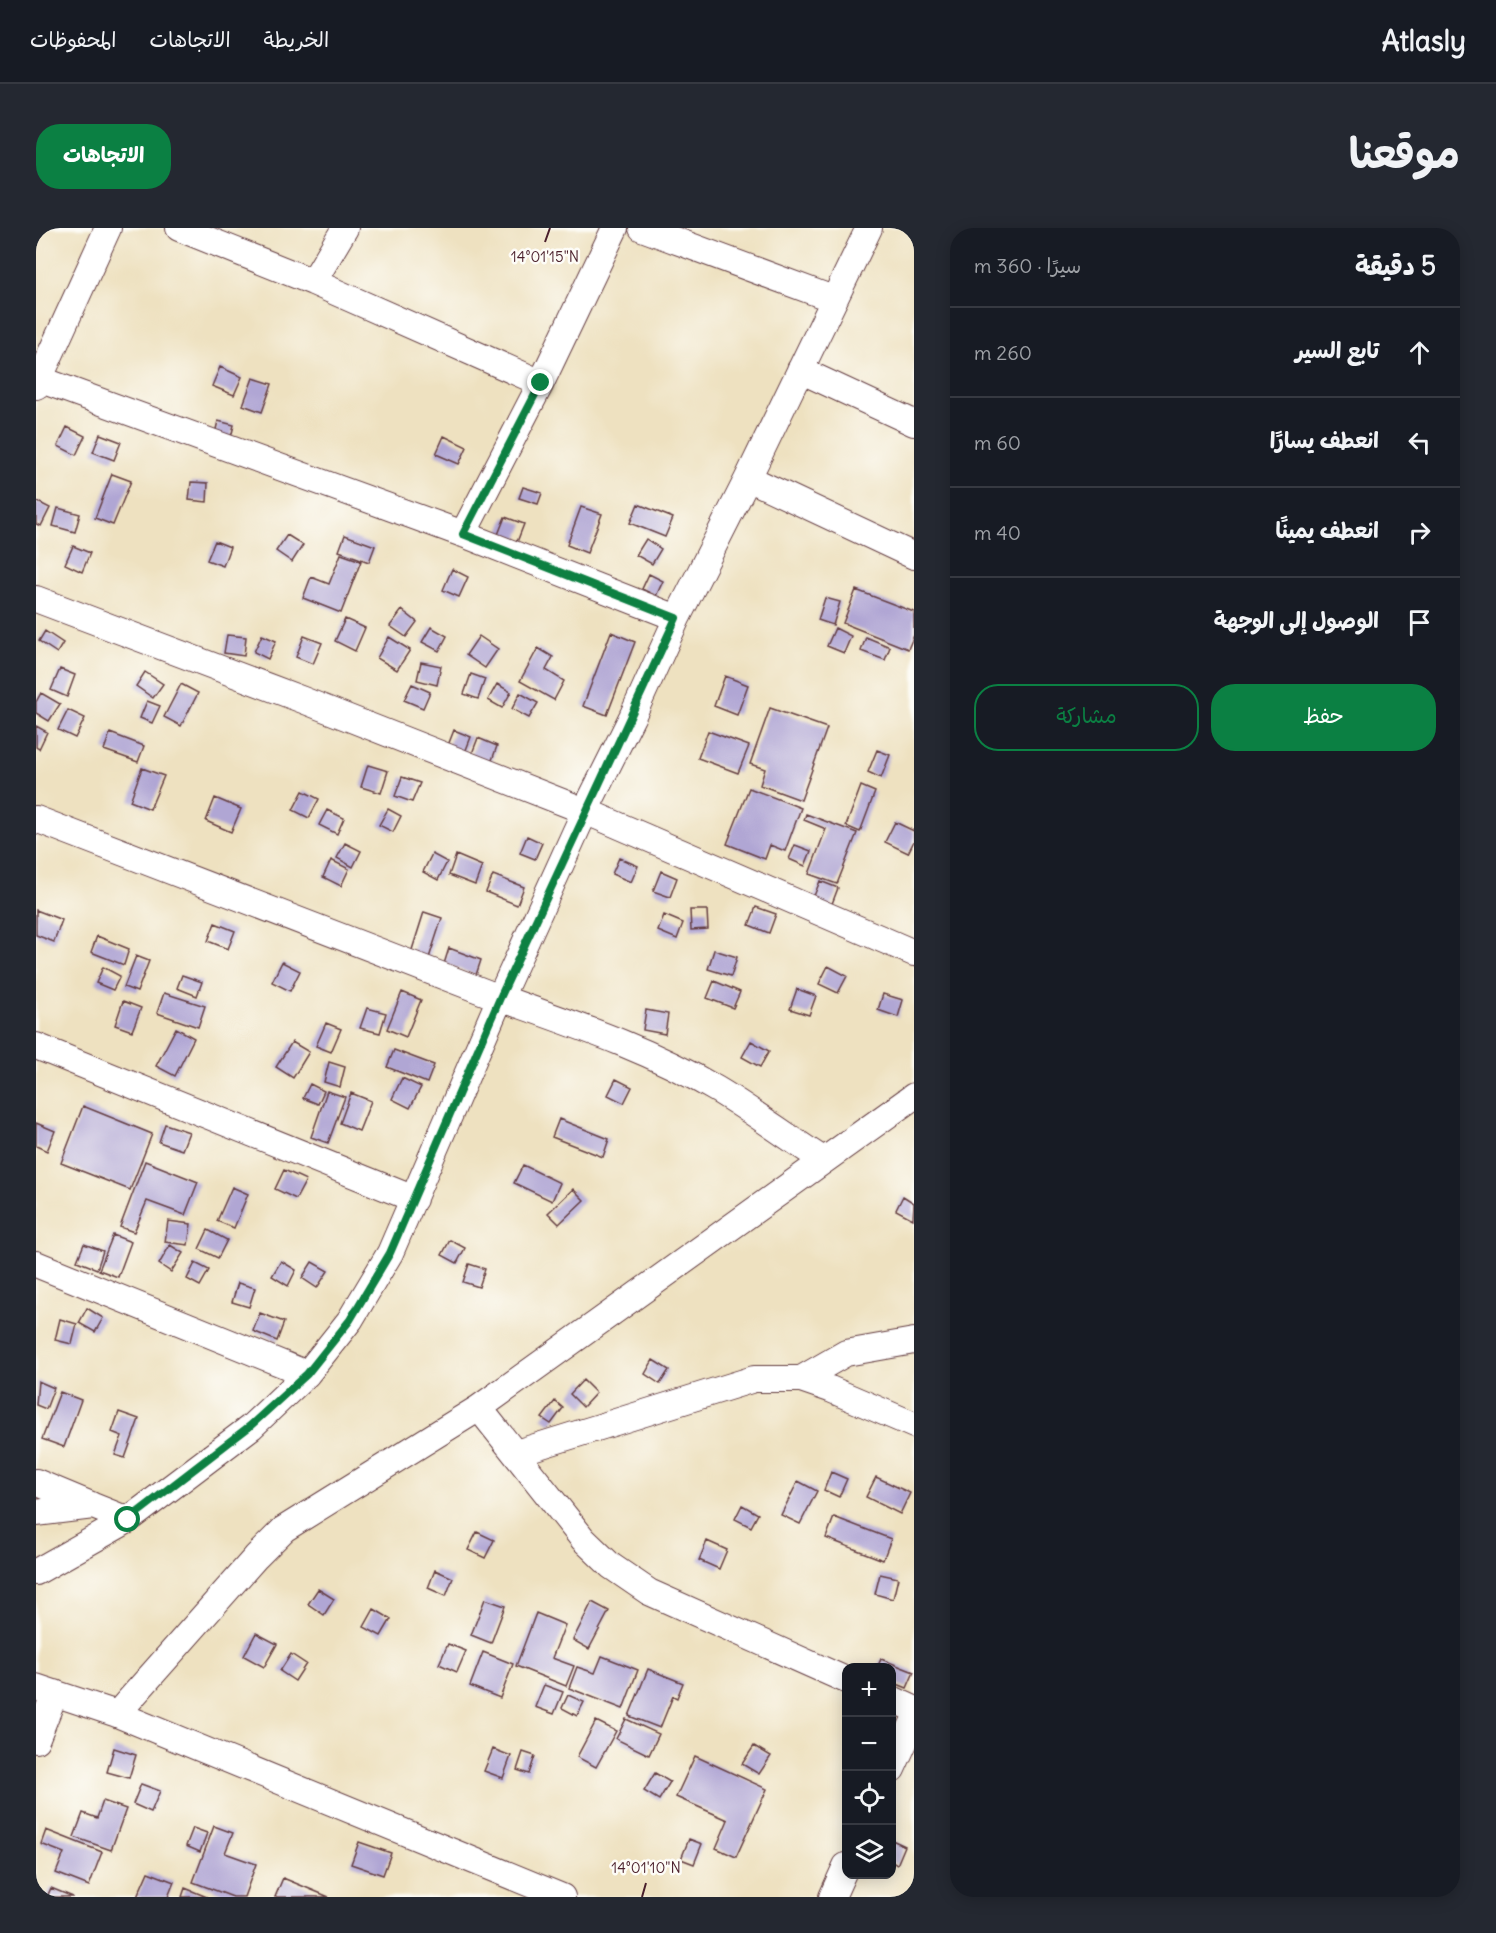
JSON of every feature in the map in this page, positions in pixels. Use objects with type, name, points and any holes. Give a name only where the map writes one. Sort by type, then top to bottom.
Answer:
[{"type":"street","points":[[108,228],[37,381],[463,534],[676,618]]},
{"type":"street","points":[[179,228],[314,282],[541,383]]},
{"type":"street","points":[[314,282],[345,228]]},
{"type":"street","points":[[463,534],[541,383],[615,228]]},
{"type":"street","points":[[642,228],[834,299]]},
{"type":"street","points":[[36,1572],[128,1520],[250,1426],[307,1374],[350,1320],[390,1253],[500,998],[585,811],[632,717],[676,618],[748,478],[869,228]]},
{"type":"street","points":[[800,370],[914,423]]},
{"type":"street","points":[[748,478],[914,556]]},
{"type":"street","points":[[36,599],[303,700],[585,811],[914,953]]},
{"type":"street","points":[[36,819],[642,1052],[705,1083],[823,1160]]},
{"type":"street","points":[[36,1046],[414,1199]]},
{"type":"street","points":[[117,1714],[256,1557],[284,1529],[478,1408],[914,1096]]},
{"type":"street","points":[[36,1264],[307,1374]]},
{"type":"street","points":[[801,1379],[846,1353],[914,1341]]},
{"type":"street","points":[[516,1453],[754,1379],[801,1379],[914,1425]]},
{"type":"street","points":[[478,1408],[583,1539],[611,1566],[649,1592],[842,1678]]},
{"type":"street","points":[[36,1482],[128,1520]]},
{"type":"street","points":[[36,1513],[93,1506]]},
{"type":"street","points":[[36,1740],[45,1690],[117,1714],[562,1897]]},
{"type":"street","points":[[896,1701],[914,1709]]},
{"type":"street","points":[[896,1759],[914,1721]]},
{"type":"street","points":[[832,1897],[842,1875]]},
{"type":"building","points":[[220,367],[242,377],[234,395],[212,386]]},
{"type":"building","points":[[253,378],[272,384],[262,412],[243,405]]},
{"type":"building","points":[[218,421],[234,425],[229,446],[213,442]]},
{"type":"building","points":[[67,427],[85,436],[76,455],[58,446]]},
{"type":"building","points":[[100,434],[121,442],[114,460],[93,452]]},
{"type":"building","points":[[444,436],[467,447],[459,464],[436,454]]},
{"type":"building","points":[[112,474],[131,481],[113,525],[95,518]]},
{"type":"building","points":[[191,482],[208,483],[207,502],[189,500]]},
{"type":"building","points":[[523,487],[542,493],[538,504],[519,498]]},
{"type":"building","points":[[36,501],[50,508],[41,526],[36,524]]},
{"type":"building","points":[[638,504],[673,518],[665,537],[630,523]]},
{"type":"building","points":[[581,507],[602,514],[587,553],[567,545]]},
{"type":"building","points":[[58,508],[80,514],[75,532],[53,526]]},
{"type":"building","points":[[505,517],[524,524],[512,555],[493,547]]},
{"type":"building","points":[[287,535],[303,545],[292,562],[276,551]]},
{"type":"building","points":[[345,535],[375,546],[369,562],[339,551]]},
{"type":"building","points":[[646,539],[661,549],[652,564],[636,555]]},
{"type":"building","points":[[215,541],[230,547],[223,566],[207,560]]},
{"type":"building","points":[[73,546],[90,553],[82,572],[65,564]]},
{"type":"building","points":[[341,554],[361,561],[341,613],[303,598],[311,577],[329,584]]},
{"type":"building","points":[[452,569],[468,577],[459,597],[443,590]]},
{"type":"building","points":[[649,574],[663,581],[656,596],[642,589]]},
{"type":"building","points":[[856,590],[914,612],[914,635],[908,649],[843,623]]},
{"type":"building","points":[[825,598],[840,602],[833,625],[818,620]]},
{"type":"building","points":[[402,610],[417,622],[406,637],[390,626]]},
{"type":"building","points":[[345,619],[365,628],[355,651],[335,641]]},
{"type":"building","points":[[431,627],[447,636],[439,651],[422,642]]},
{"type":"building","points":[[835,628],[851,636],[844,653],[827,646]]},
{"type":"building","points":[[45,631],[63,643],[57,653],[39,641]]},
{"type":"building","points":[[611,632],[635,642],[607,715],[583,706]]},
{"type":"building","points":[[227,635],[246,637],[244,656],[224,653]]},
{"type":"building","points":[[262,635],[276,641],[268,659],[254,652]]},
{"type":"building","points":[[304,636],[322,643],[313,664],[296,657]]},
{"type":"building","points":[[479,636],[498,649],[485,668],[466,655]]},
{"type":"building","points":[[389,637],[410,650],[397,670],[377,658]]},
{"type":"building","points":[[866,637],[890,647],[885,660],[861,651]]},
{"type":"building","points":[[538,648],[553,657],[546,670],[564,681],[554,700],[520,681]]},
{"type":"building","points":[[421,662],[441,666],[437,685],[417,680]]},
{"type":"building","points":[[60,669],[75,675],[67,697],[51,690]]},
{"type":"building","points":[[145,672],[163,684],[153,698],[136,686]]},
{"type":"building","points":[[471,674],[485,679],[478,699],[464,694]]},
{"type":"building","points":[[725,676],[748,685],[737,715],[714,706]]},
{"type":"building","points":[[181,684],[198,693],[181,726],[164,717]]},
{"type":"building","points":[[412,684],[430,692],[423,708],[404,700]]},
{"type":"building","points":[[497,684],[511,692],[502,708],[488,700]]},
{"type":"building","points":[[41,693],[60,704],[49,721],[36,713],[36,702]]},
{"type":"building","points":[[520,693],[538,703],[529,718],[512,709]]},
{"type":"building","points":[[147,701],[160,706],[152,723],[140,718]]},
{"type":"building","points":[[770,708],[827,728],[801,800],[760,785],[765,769],[750,764]]},
{"type":"building","points":[[68,710],[85,718],[75,738],[58,730]]},
{"type":"building","points":[[36,726],[47,732],[39,749],[36,747]]},
{"type":"building","points":[[454,730],[471,737],[464,755],[447,748]]},
{"type":"building","points":[[708,731],[749,746],[738,773],[698,758]]},
{"type":"building","points":[[110,733],[144,746],[138,762],[104,750]]},
{"type":"building","points":[[478,738],[497,746],[491,763],[471,756]]},
{"type":"building","points":[[877,750],[890,755],[881,778],[868,772]]},
{"type":"building","points":[[368,765],[388,771],[381,793],[361,787]]},
{"type":"building","points":[[142,768],[164,776],[150,809],[130,801]]},
{"type":"building","points":[[402,777],[420,783],[412,802],[395,796]]},
{"type":"building","points":[[861,786],[875,792],[860,832],[846,826]]},
{"type":"building","points":[[749,788],[801,808],[785,851],[770,845],[765,859],[727,844]]},
{"type":"building","points":[[303,791],[319,799],[309,818],[293,810]]},
{"type":"building","points":[[215,798],[241,809],[231,832],[206,821]]},
{"type":"building","points":[[388,809],[401,816],[393,832],[379,825]]},
{"type":"building","points":[[327,810],[344,818],[337,834],[319,825]]},
{"type":"building","points":[[806,814],[857,833],[837,884],[809,874],[826,829],[804,820]]},
{"type":"building","points":[[895,822],[914,831],[914,841],[908,853],[885,842]]},
{"type":"building","points":[[527,836],[542,843],[535,859],[520,853]]},
{"type":"building","points":[[345,843],[361,851],[353,867],[337,858]]},
{"type":"building","points":[[795,845],[811,851],[805,866],[789,859]]},
{"type":"building","points":[[432,854],[447,862],[438,880],[423,872]]},
{"type":"building","points":[[456,855],[482,866],[475,885],[449,875]]},
{"type":"building","points":[[619,858],[638,866],[631,882],[612,874]]},
{"type":"building","points":[[331,860],[349,869],[341,886],[323,877]]},
{"type":"building","points":[[661,871],[677,878],[670,897],[653,891]]},
{"type":"building","points":[[493,875],[524,887],[517,905],[486,892]]},
{"type":"building","points":[[820,881],[838,888],[830,909],[812,901]]},
{"type":"building","points":[[756,907],[776,914],[769,933],[749,925]]},
{"type":"building","points":[[36,910],[62,920],[54,942],[36,935]]},
{"type":"building","points":[[690,910],[707,910],[708,929],[691,930]]},
{"type":"building","points":[[424,912],[442,918],[429,958],[411,953]]},
{"type":"building","points":[[664,915],[683,923],[677,939],[658,931]]},
{"type":"building","points":[[215,923],[235,931],[228,949],[208,941]]},
{"type":"building","points":[[97,936],[129,949],[124,965],[91,952]]},
{"type":"building","points":[[449,948],[481,960],[476,975],[444,964]]},
{"type":"building","points":[[714,950],[737,957],[731,976],[708,969]]},
{"type":"building","points":[[136,956],[149,961],[137,992],[124,987]]},
{"type":"building","points":[[282,962],[300,971],[290,991],[272,982]]},
{"type":"building","points":[[828,966],[847,976],[838,993],[819,984]]},
{"type":"building","points":[[103,967],[120,976],[113,990],[96,983]]},
{"type":"building","points":[[182,975],[202,982],[197,996],[177,988]]},
{"type":"building","points":[[714,981],[740,992],[733,1008],[707,998]]},
{"type":"building","points":[[797,989],[816,996],[809,1015],[790,1009]]},
{"type":"building","points":[[402,992],[421,1000],[406,1037],[387,1029]]},
{"type":"building","points":[[164,993],[205,1006],[198,1027],[157,1013]]},
{"type":"building","points":[[883,994],[903,1000],[898,1017],[878,1010]]},
{"type":"building","points":[[123,1001],[141,1008],[132,1031],[115,1025]]},
{"type":"building","points":[[367,1008],[386,1013],[380,1033],[360,1028]]},
{"type":"building","points":[[646,1010],[668,1014],[665,1034],[643,1030]]},
{"type":"building","points":[[326,1023],[341,1029],[331,1052],[316,1046]]},
{"type":"building","points":[[176,1028],[194,1038],[175,1076],[156,1066]]},
{"type":"building","points":[[751,1041],[769,1051],[760,1067],[742,1057]]},
{"type":"building","points":[[292,1042],[309,1052],[293,1078],[276,1067]]},
{"type":"building","points":[[394,1050],[434,1065],[427,1083],[387,1067]]},
{"type":"building","points":[[329,1062],[345,1067],[340,1087],[324,1082]]},
{"type":"building","points":[[402,1078],[421,1087],[410,1108],[392,1099]]},
{"type":"building","points":[[616,1079],[632,1087],[624,1103],[608,1095]]},
{"type":"building","points":[[310,1084],[324,1091],[318,1104],[303,1098]]},
{"type":"building","points":[[327,1091],[345,1097],[328,1143],[311,1137]]},
{"type":"building","points":[[351,1093],[371,1101],[359,1131],[340,1123]]},
{"type":"building","points":[[83,1106],[152,1134],[130,1190],[61,1163]]},
{"type":"building","points":[[559,1119],[609,1139],[603,1157],[552,1137]]},
{"type":"building","points":[[36,1123],[55,1131],[47,1151],[36,1146]]},
{"type":"building","points":[[165,1124],[189,1132],[182,1150],[159,1142]]},
{"type":"building","points":[[145,1161],[198,1182],[185,1215],[147,1201],[134,1232],[120,1227]]},
{"type":"building","points":[[523,1165],[560,1183],[552,1201],[514,1183]]},
{"type":"building","points":[[284,1170],[306,1180],[296,1199],[275,1189]]},
{"type":"building","points":[[232,1187],[248,1194],[234,1228],[217,1221]]},
{"type":"building","points":[[573,1189],[584,1200],[559,1224],[548,1213]]},
{"type":"building","points":[[903,1196],[914,1203],[913,1219],[896,1210]]},
{"type":"building","points":[[168,1221],[191,1224],[188,1245],[165,1242]]},
{"type":"building","points":[[208,1230],[227,1240],[218,1258],[199,1249]]},
{"type":"building","points":[[113,1235],[131,1242],[118,1277],[99,1270]]},
{"type":"building","points":[[450,1240],[465,1248],[457,1263],[442,1255]]},
{"type":"building","points":[[84,1244],[103,1251],[97,1269],[77,1261]]},
{"type":"building","points":[[170,1245],[183,1253],[171,1272],[159,1264]]},
{"type":"building","points":[[281,1261],[296,1270],[288,1286],[272,1276]]},
{"type":"building","points":[[312,1262],[328,1271],[317,1288],[302,1278]]},
{"type":"building","points":[[195,1263],[209,1270],[200,1286],[187,1279]]},
{"type":"building","points":[[469,1264],[485,1269],[479,1287],[463,1282]]},
{"type":"building","points":[[238,1283],[255,1288],[249,1307],[232,1302]]},
{"type":"building","points":[[87,1308],[103,1318],[95,1332],[79,1323]]},
{"type":"building","points":[[260,1313],[284,1322],[277,1341],[253,1331]]},
{"type":"building","points":[[60,1319],[77,1324],[72,1344],[55,1340]]},
{"type":"building","points":[[653,1360],[669,1370],[660,1384],[645,1374]]},
{"type":"building","points":[[583,1380],[596,1393],[583,1407],[570,1394]]},
{"type":"building","points":[[38,1381],[54,1388],[46,1409],[36,1405]]},
{"type":"building","points":[[60,1392],[81,1400],[64,1447],[42,1439]]},
{"type":"building","points":[[555,1401],[563,1408],[551,1424],[542,1418]]},
{"type":"building","points":[[119,1412],[139,1419],[125,1458],[115,1455],[122,1436],[112,1432]]},
{"type":"building","points":[[831,1472],[847,1479],[839,1497],[824,1490]]},
{"type":"building","points":[[876,1477],[910,1493],[900,1514],[866,1497]]},
{"type":"building","points":[[798,1481],[817,1491],[800,1524],[781,1515]]},
{"type":"building","points":[[742,1505],[758,1514],[751,1527],[735,1519]]},
{"type":"building","points":[[834,1517],[891,1539],[883,1560],[826,1538]]},
{"type":"building","points":[[477,1532],[494,1540],[485,1558],[468,1550]]},
{"type":"building","points":[[707,1541],[727,1550],[719,1569],[699,1560]]},
{"type":"building","points":[[435,1570],[453,1578],[446,1596],[428,1588]]},
{"type":"building","points":[[880,1574],[898,1578],[893,1599],[875,1594]]},
{"type":"building","points":[[318,1589],[334,1599],[324,1615],[308,1604]]},
{"type":"building","points":[[485,1599],[505,1606],[491,1643],[471,1635]]},
{"type":"building","points":[[592,1602],[609,1611],[589,1649],[573,1640]]},
{"type":"building","points":[[374,1609],[391,1619],[381,1636],[364,1627]]},
{"type":"building","points":[[536,1613],[565,1625],[552,1658],[574,1666],[566,1686],[516,1666]]},
{"type":"building","points":[[256,1633],[277,1644],[264,1667],[244,1656]]},
{"type":"building","points":[[448,1644],[466,1651],[457,1672],[439,1664]]},
{"type":"building","points":[[483,1652],[513,1664],[500,1698],[470,1686]]},
{"type":"building","points":[[291,1654],[306,1664],[295,1681],[280,1671]]},
{"type":"building","points":[[602,1656],[638,1670],[623,1709],[569,1688],[577,1667],[595,1673]]},
{"type":"building","points":[[881,1659],[891,1663],[879,1663]]},
{"type":"building","points":[[896,1665],[914,1672],[907,1688],[896,1684]]},
{"type":"building","points":[[648,1669],[683,1683],[677,1698],[673,1696],[660,1728],[629,1716]]},
{"type":"building","points":[[544,1685],[563,1692],[554,1714],[535,1707]]},
{"type":"building","points":[[568,1695],[584,1702],[577,1716],[562,1708]]},
{"type":"building","points":[[626,1719],[659,1734],[649,1755],[616,1739]]},
{"type":"building","points":[[596,1721],[616,1731],[596,1767],[577,1757]]},
{"type":"building","points":[[754,1746],[771,1756],[759,1774],[742,1764]]},
{"type":"building","points":[[114,1748],[136,1755],[129,1778],[107,1772]]},
{"type":"building","points":[[493,1749],[511,1756],[503,1778],[484,1771]]},
{"type":"building","points":[[523,1752],[535,1756],[529,1774],[517,1770]]},
{"type":"building","points":[[695,1756],[767,1789],[736,1857],[716,1848],[728,1820],[676,1797]]},
{"type":"building","points":[[655,1773],[670,1782],[659,1800],[644,1791]]},
{"type":"building","points":[[141,1784],[160,1791],[151,1812],[133,1804]]},
{"type":"building","points":[[103,1801],[126,1809],[111,1850],[74,1837],[83,1813],[97,1818]]},
{"type":"building","points":[[214,1826],[233,1833],[225,1853],[256,1864],[244,1897],[233,1897],[193,1882]]},
{"type":"building","points":[[193,1828],[207,1833],[200,1852],[186,1846]]},
{"type":"building","points":[[46,1830],[102,1852],[89,1886],[56,1873],[64,1853],[41,1844]]},
{"type":"building","points":[[689,1839],[702,1844],[694,1864],[681,1859]]},
{"type":"building","points":[[359,1842],[391,1853],[383,1875],[351,1864]]},
{"type":"building","points":[[896,1842],[905,1846],[896,1864]]},
{"type":"building","points":[[148,1872],[174,1882],[168,1897],[137,1897]]},
{"type":"building","points":[[283,1878],[329,1897],[275,1897]]},
{"type":"building","points":[[51,1888],[73,1897],[47,1897]]},
{"type":"building","points":[[185,1888],[207,1897],[182,1897]]},
{"type":"route","points":[[128,1520],[250,1426],[307,1374],[350,1320],[390,1253],[500,998],[676,618],[463,534],[541,383]]}]
